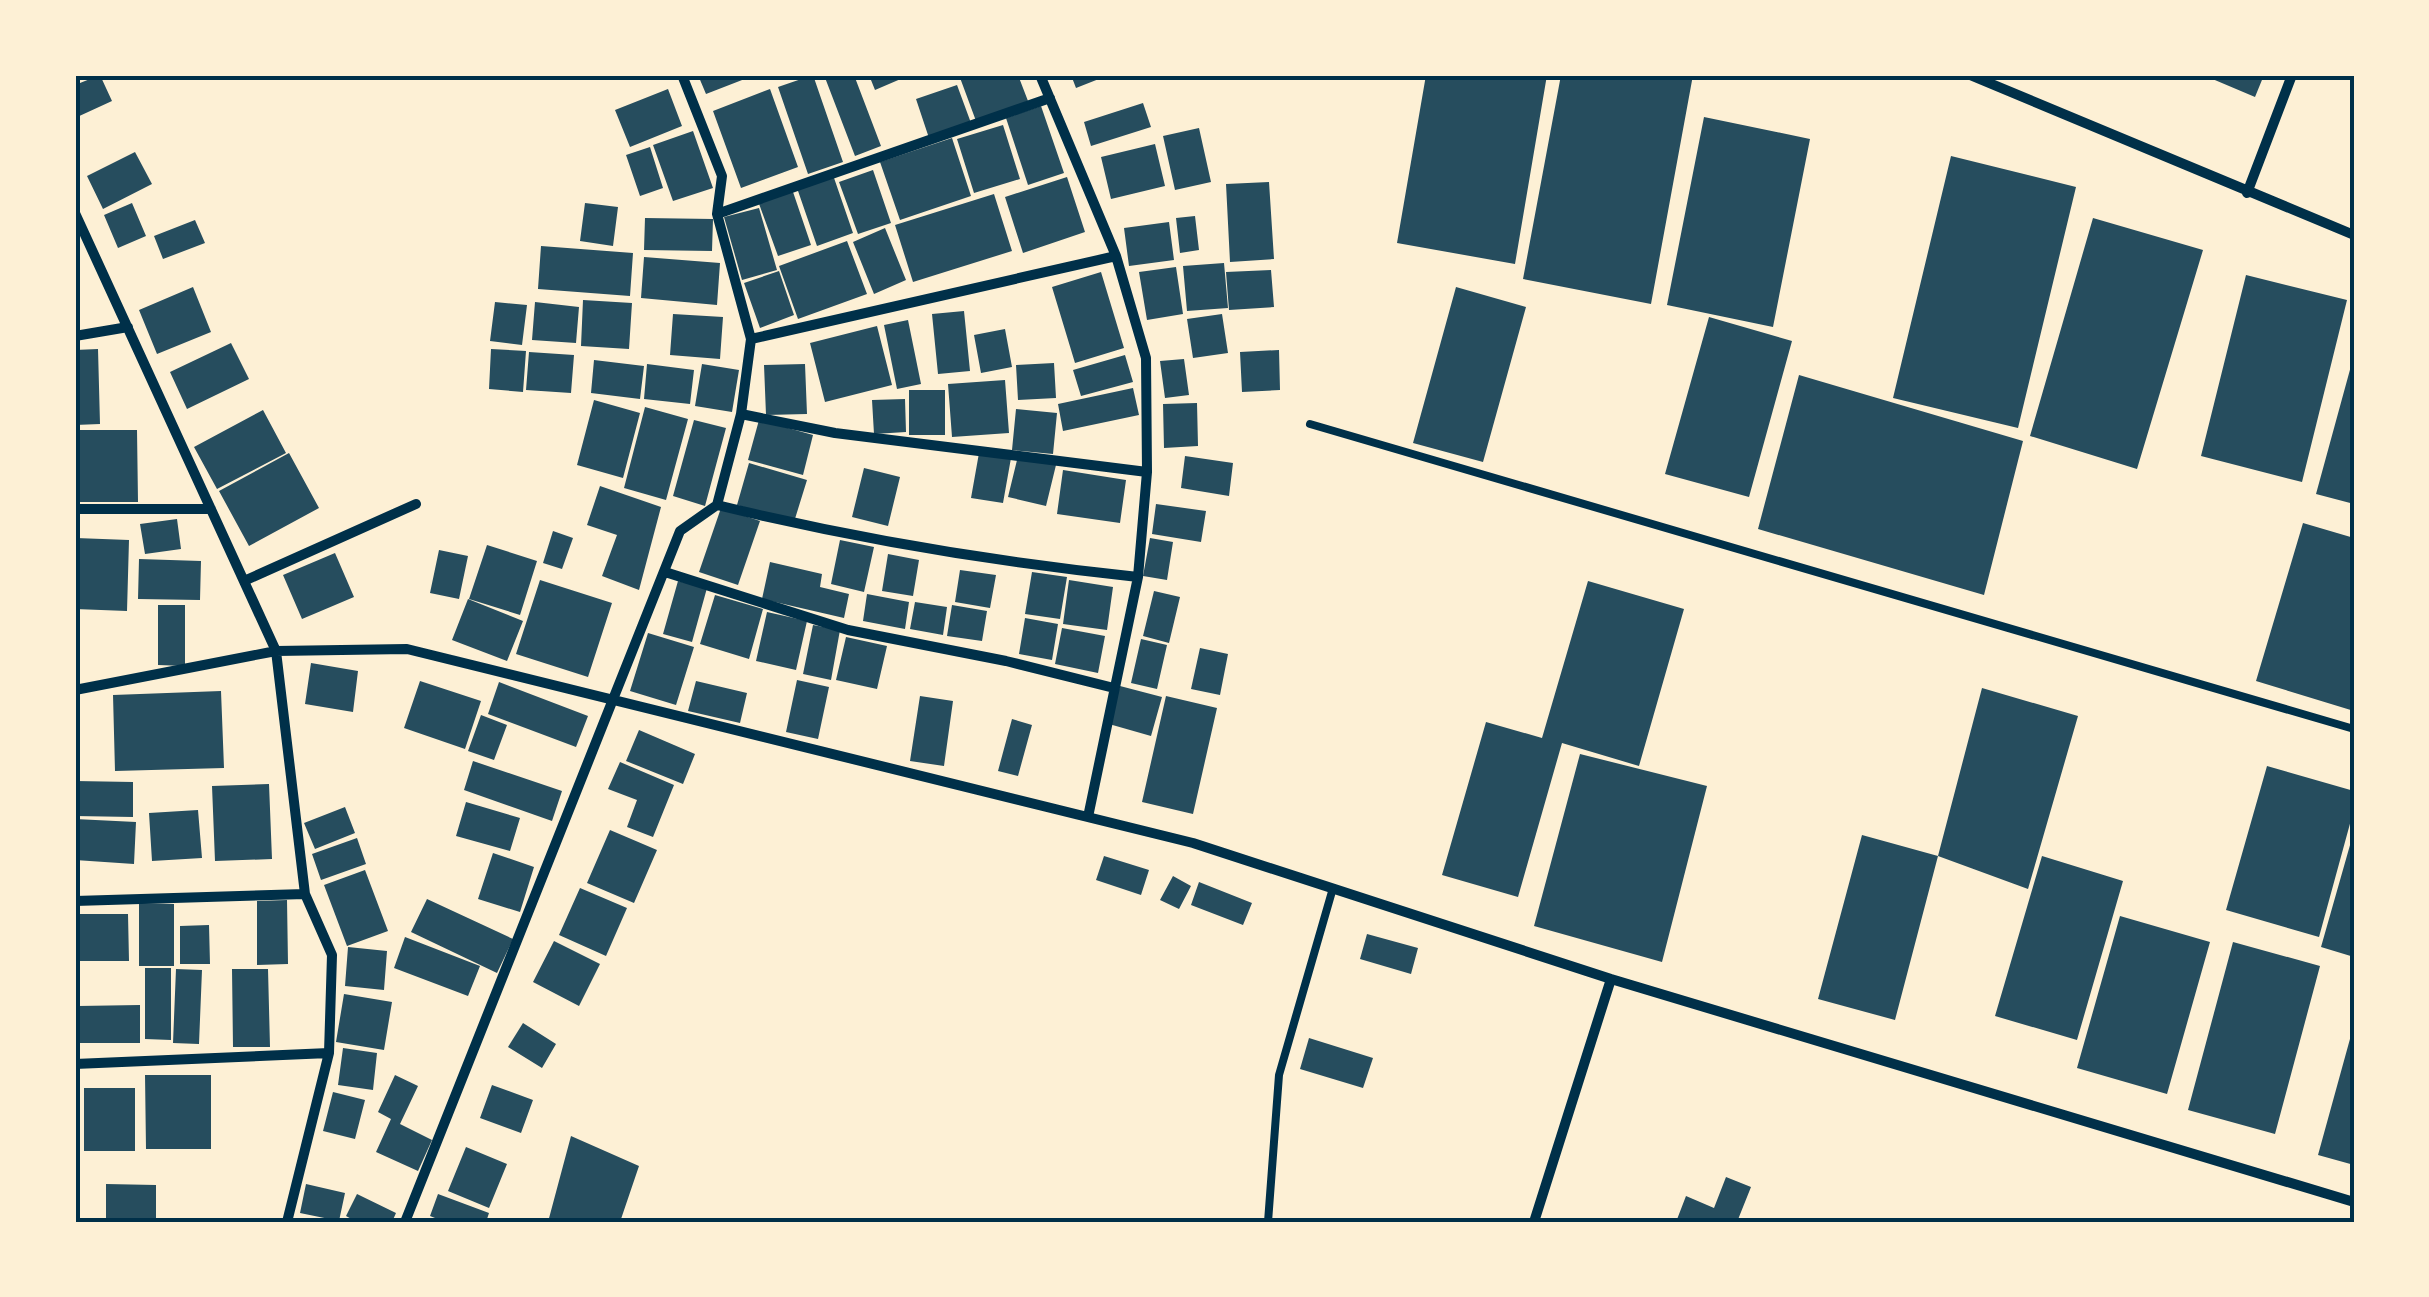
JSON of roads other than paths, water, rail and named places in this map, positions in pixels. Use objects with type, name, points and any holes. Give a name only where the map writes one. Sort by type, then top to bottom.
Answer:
[{"type":"street","points":[[405,1222],[680,531],[717,504],[740,414],[751,339],[717,214],[722,176],[682,75]]},
{"type":"street","points":[[1040,75],[1116,256],[1146,358],[1147,472],[1138,577],[1088,817]]},
{"type":"street","points":[[1970,75],[2247,193],[2354,234]]},
{"type":"street","points":[[2247,193],[2292,75]]},
{"type":"street","points":[[717,214],[1050,98]]},
{"type":"street","points":[[75,213],[276,651],[305,894],[332,955],[329,1053],[287,1222]]},
{"type":"street","points":[[751,339],[1116,256]]},
{"type":"street","points":[[75,336],[128,327]]},
{"type":"street","points":[[740,414],[835,434],[1147,472]]},
{"type":"street","points":[[244,581],[416,504]]},
{"type":"street","points":[[717,504],[841,535],[993,562],[1138,577]]},
{"type":"street","points":[[75,508],[211,509]]},
{"type":"street","points":[[665,572],[848,630],[1006,661],[1114,688]]},
{"type":"street","points":[[75,690],[276,651],[408,649],[1193,843],[1612,979],[2354,1202]]},
{"type":"street","points":[[75,901],[305,894]]},
{"type":"street","points":[[1534,1222],[1612,979]]},
{"type":"street","points":[[75,1064],[329,1053]]},
{"type":"lane","points":[[1310,424],[2354,728]]},
{"type":"lane","points":[[1268,1222],[1279,1075],[1333,888]]}]
